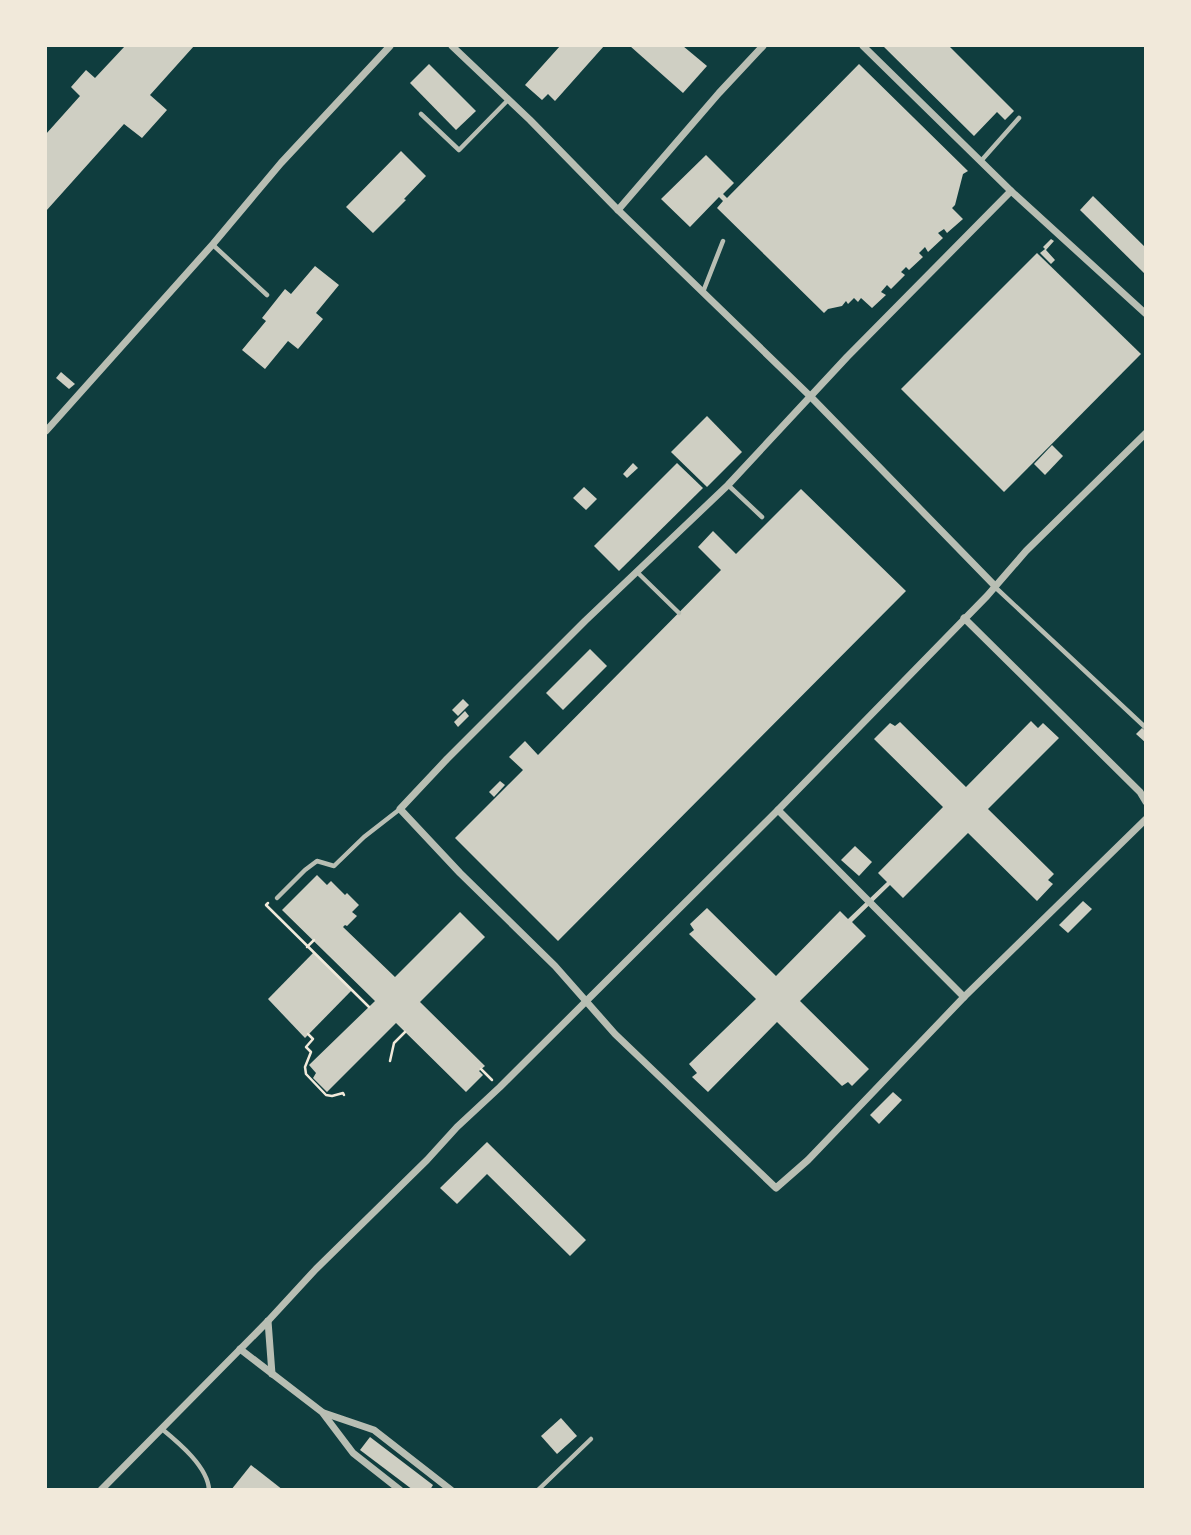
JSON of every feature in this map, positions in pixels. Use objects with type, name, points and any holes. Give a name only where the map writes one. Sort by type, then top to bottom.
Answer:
[{"type":"street","points":[[46,431],[282,163],[390,46]]},
{"type":"street","points":[[452,46],[811,397],[995,586]]},
{"type":"street","points":[[618,210],[763,46]]},
{"type":"street","points":[[863,46],[1011,191],[1146,314]]},
{"type":"street","points":[[1011,191],[847,357],[729,485],[447,758],[400,809],[460,873],[555,966],[615,1034],[776,1188],[808,1160],[964,997],[1146,819]]},
{"type":"street","points":[[101,1489],[457,1127],[778,810],[1026,551],[1146,433]]},
{"type":"street","points":[[964,618],[1140,792],[1146,802]]},
{"type":"street","points":[[778,810],[964,997]]},
{"type":"street","points":[[268,1321],[272,1374]]},
{"type":"street","points":[[240,1349],[322,1412],[354,1453],[400,1489]]},
{"type":"street","points":[[322,1412],[374,1430],[451,1489]]},
{"type":"lane","points":[[421,114],[459,150],[508,99]]},
{"type":"lane","points":[[981,161],[1019,118]]},
{"type":"lane","points":[[703,293],[723,242]]},
{"type":"lane","points":[[213,244],[267,295]]},
{"type":"lane","points":[[729,485],[762,517]]},
{"type":"lane","points":[[637,572],[679,613]]},
{"type":"lane","points":[[995,586],[1146,728]]},
{"type":"lane","points":[[276,898],[317,862],[334,866],[364,836],[400,809]]},
{"type":"lane","points":[[162,1429],[179,1443],[206,1474],[209,1489]]},
{"type":"lane","points":[[538,1489],[591,1439]]},
{"type":"path","points":[[276,898],[266,905],[369,1007]]},
{"type":"path","points":[[307,947],[314,940]]},
{"type":"path","points":[[390,1061],[394,1043],[405,1032]]},
{"type":"path","points":[[308,1034],[313,1040],[306,1047],[311,1052],[305,1067],[306,1074],[326,1095],[344,1095]]},
{"type":"building","points":[[125,46],[194,46],[150,95],[167,110],[142,138],[124,124],[46,211],[46,134],[80,96],[71,87],[86,70],[95,78]]},
{"type":"building","points":[[560,46],[604,46],[555,101],[548,94],[542,100],[525,85]]},
{"type":"building","points":[[630,46],[683,46],[707,66],[683,93]]},
{"type":"building","points":[[883,46],[949,46],[1014,111],[1005,120],[997,112],[974,136]]},
{"type":"building","points":[[429,64],[476,111],[456,130],[410,83]]},
{"type":"building","points":[[859,64],[968,171],[963,174],[952,208],[963,219],[947,233],[944,229],[938,233],[943,238],[928,252],[925,247],[919,253],[923,257],[909,270],[906,267],[901,272],[905,275],[891,289],[887,285],[881,292],[886,295],[872,308],[861,298],[858,302],[854,298],[848,304],[846,301],[842,306],[828,309],[824,313],[717,208],[723,201],[719,197],[690,227],[661,199],[706,155],[734,183],[723,194],[727,198]]},
{"type":"building","points":[[401,151],[426,176],[373,233],[346,207]]},
{"type":"building","points":[[1093,196],[1146,248],[1146,275],[1080,210]]},
{"type":"building","points":[[1051,239],[1054,241],[1046,250],[1055,260],[1051,264],[1040,253]]},
{"type":"building","points":[[1037,253],[1141,354],[1004,492],[901,389]]},
{"type":"building","points":[[315,266],[339,285],[316,313],[323,319],[298,349],[288,341],[265,369],[242,350],[266,321],[262,318],[285,289],[291,294]]},
{"type":"building","points":[[61,372],[75,384],[69,389],[56,378]]},
{"type":"building","points":[[707,416],[742,452],[707,487],[671,452]]},
{"type":"building","points":[[1052,445],[1063,456],[1045,475],[1034,464]]},
{"type":"building","points":[[633,463],[638,468],[627,478],[623,474]]},
{"type":"building","points":[[677,463],[703,488],[619,571],[594,546]]},
{"type":"building","points":[[584,487],[597,499],[586,510],[573,498]]},
{"type":"building","points":[[801,489],[906,591],[558,941],[455,838],[523,770],[509,757],[525,741],[538,755],[721,570],[698,547],[713,531],[736,554]]},
{"type":"building","points":[[590,649],[607,666],[563,710],[546,693]]},
{"type":"building","points":[[463,699],[469,705],[458,716],[452,710]]},
{"type":"building","points":[[465,711],[469,716],[458,727],[454,722]]},
{"type":"building","points":[[1031,721],[1038,728],[1043,723],[1059,738],[988,809],[1054,874],[1048,880],[1053,884],[1037,901],[968,833],[903,898],[890,885],[852,922],[866,936],[800,1001],[869,1069],[852,1086],[848,1082],[842,1086],[777,1022],[708,1092],[692,1077],[697,1073],[689,1064],[756,999],[689,934],[694,930],[690,924],[707,908],[776,976],[840,911],[848,919],[887,882],[878,873],[943,807],[874,739],[890,723],[895,726],[900,722],[966,787]]},
{"type":"building","points":[[1142,728],[1146,731],[1146,743],[1136,734]]},
{"type":"building","points":[[500,781],[505,785],[494,797],[489,792]]},
{"type":"building","points":[[855,846],[872,862],[859,876],[841,860]]},
{"type":"building","points":[[317,875],[327,885],[331,881],[359,905],[352,912],[357,916],[343,927],[395,977],[460,912],[485,937],[420,1002],[485,1066],[479,1071],[483,1075],[466,1092],[396,1023],[327,1092],[313,1078],[316,1073],[309,1065],[375,1001],[282,910]]},
{"type":"building","points":[[1083,901],[1092,909],[1068,933],[1059,925]]},
{"type":"building","points":[[314,952],[352,990],[305,1038],[268,999]]},
{"type":"building","points":[[893,1092],[902,1100],[879,1124],[870,1115]]},
{"type":"building","points":[[487,1142],[586,1240],[570,1256],[487,1174],[457,1204],[440,1188]]},
{"type":"building","points":[[561,1418],[577,1436],[557,1454],[541,1436]]},
{"type":"building","points":[[370,1437],[433,1485],[430,1490],[413,1490],[360,1450]]},
{"type":"building","points":[[251,1465],[283,1490],[231,1490]]}]
